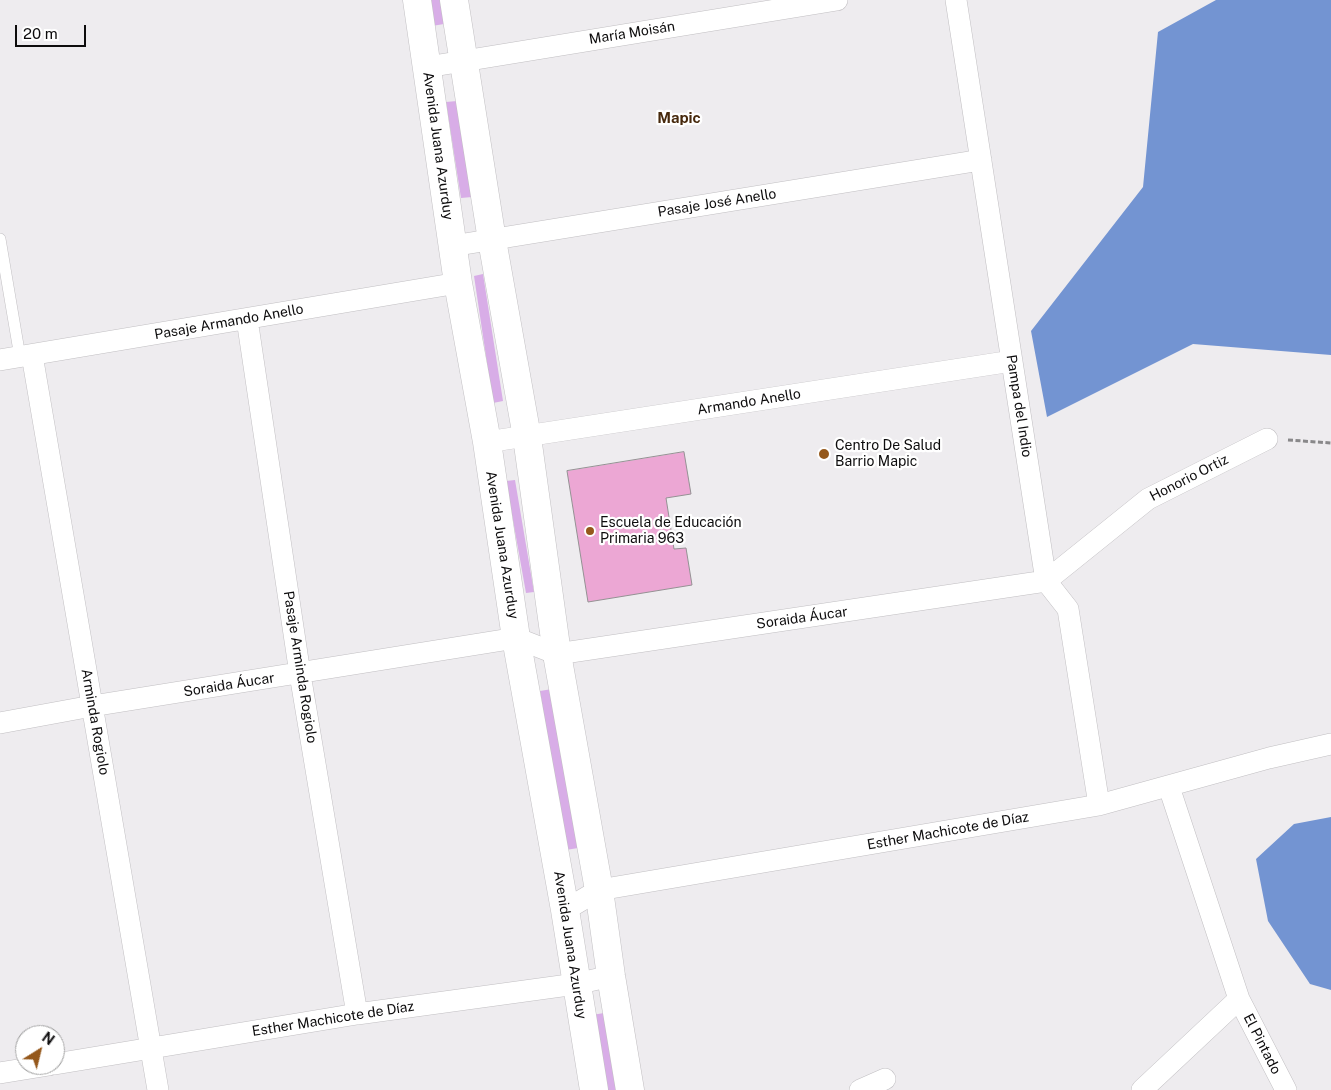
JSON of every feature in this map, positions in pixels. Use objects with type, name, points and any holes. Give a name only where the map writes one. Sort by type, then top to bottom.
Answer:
[{"type":"main road","name":"Avenida Juana Azurduy","points":[[417,0],[458,284],[487,442],[516,638],[565,910],[594,1090]]},
{"type":"main road","points":[[454,0],[492,240],[527,437],[557,654],[599,890],[630,1090]]},
{"type":"street","name":"María Moisán","points":[[426,67],[837,0]]},
{"type":"street","name":"Pampa del Indio","points":[[956,0],[1046,581],[1068,609],[1099,805]]},
{"type":"street","name":"Pasaje José Anello","points":[[452,246],[981,160]]},
{"type":"street","name":"Pasaje Armando Anello","points":[[17,357],[458,284]]},
{"type":"street","name":"Pasaje Arminda Rogiolo","points":[[248,319],[300,674],[357,1014]]},
{"type":"street","name":"Arminda Rogiolo","points":[[17,357],[92,706],[158,1090]]},
{"type":"street","name":"Armando Anello","points":[[487,442],[1012,361]]},
{"type":"street","name":"Honorio Ortiz","points":[[1046,581],[1148,499],[1267,439]]},
{"type":"street","name":"Soraida Áucar","points":[[557,654],[1046,581]]},
{"type":"street","name":"Soraida Áucar","points":[[0,723],[92,706],[516,638]]},
{"type":"street","points":[[516,638],[557,654]]},
{"type":"street","name":"Esther Machicote de Díaz","points":[[565,910],[599,890],[1099,805],[1269,758],[1331,744]]},
{"type":"street","name":"El Pintado","points":[[1169,787],[1239,998],[1286,1090]]},
{"type":"street","name":"Esther Machicote de Díaz","points":[[65,1062],[357,1014],[576,984],[611,976]]},
{"type":"street","points":[[1142,1090],[1239,998]]},
{"type":"street","points":[[0,1073],[15,1071]]},
{"type":"street","points":[[860,1090],[885,1079]]},
{"type":"lane","points":[[0,239],[17,357]]},
{"type":"path","points":[[1267,439],[1331,443]]},
{"type":"shaded area","points":[[428,0],[441,0],[444,24],[432,26]]},
{"type":"shaded area","points":[[457,101],[472,197],[461,198],[446,102]]},
{"type":"shaded area","points":[[483,274],[503,401],[493,403],[474,276]]},
{"type":"shaded area","points":[[515,480],[534,592],[526,593],[506,481]]},
{"type":"shaded area","points":[[552,689],[578,848],[566,850],[540,691]]},
{"type":"shaded area","points":[[604,1013],[617,1090],[604,1090],[592,1015]]},
{"type":"water","points":[[1216,0],[1331,0],[1331,355],[1193,344],[1047,417],[1031,331],[1143,187],[1158,32]]},
{"type":"water","points":[[1331,817],[1331,990],[1310,984],[1268,921],[1256,859],[1294,824]]},
{"type":"building","points":[[684,452],[691,494],[666,498],[674,549],[686,548],[692,585],[588,602],[567,471]]},
{"type":"place","name":"Centro De Salud Barrio Mapic","points":[[824,454]]},
{"type":"place","name":"Escuela de Educación Primaria 963","points":[[590,531]]},
{"type":"district","name":"Mapic","points":[[679,118]]}]
